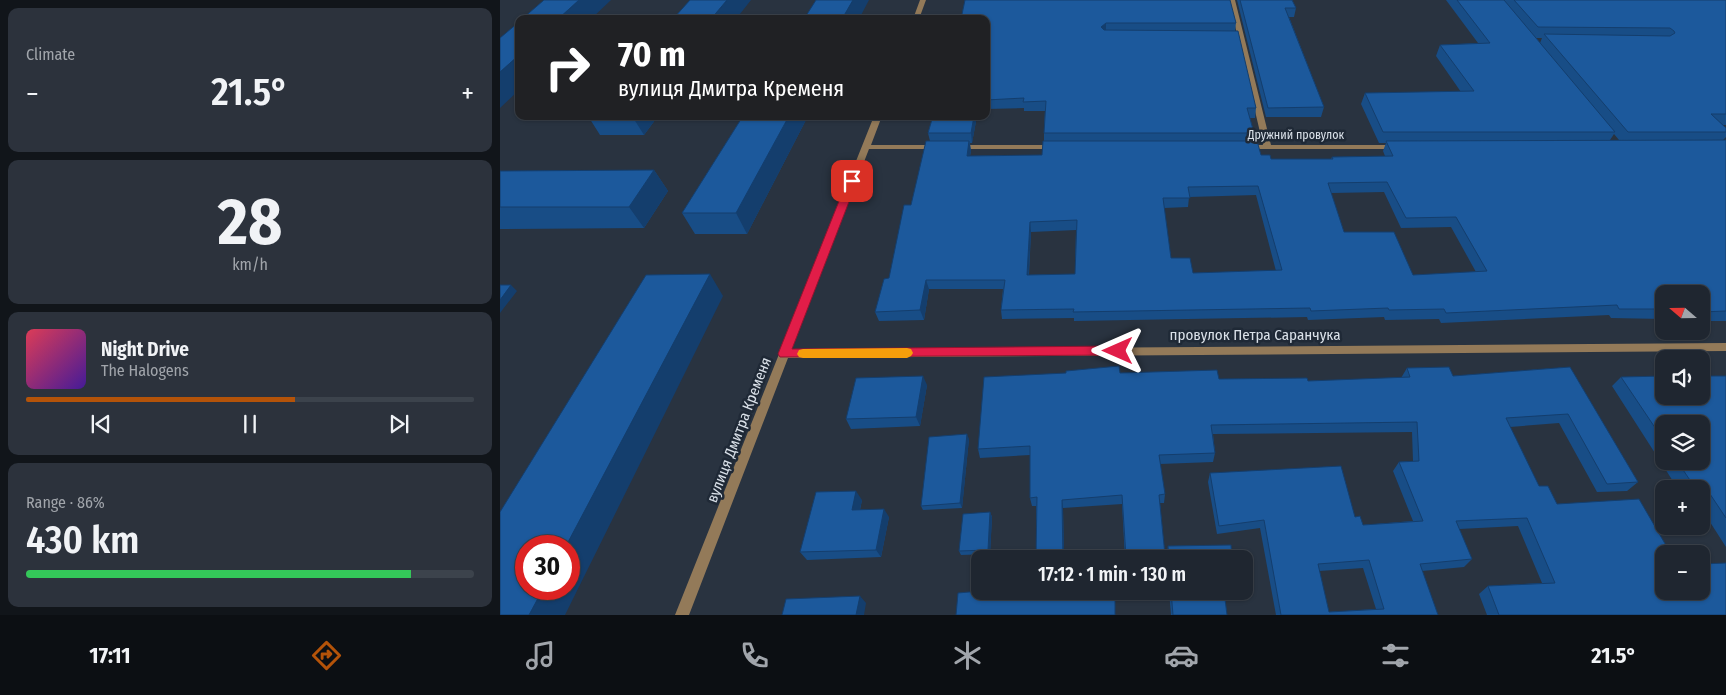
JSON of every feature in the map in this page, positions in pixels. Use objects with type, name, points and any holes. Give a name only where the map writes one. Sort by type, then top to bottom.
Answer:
[{"type":"street","points":[[917,15],[923,0]]},
{"type":"street","points":[[1232,0],[1268,147]]},
{"type":"street","name":"вулиця Дмитра Кременя","points":[[682,615],[876,120]]},
{"type":"street","points":[[866,147],[1062,147]]},
{"type":"street","name":"Дружний провулок","points":[[1238,147],[1404,147]]},
{"type":"street","name":"провулок Петра Саранчука","points":[[784,354],[1726,347]]},
{"type":"building","points":[[544,0],[579,0],[562,15],[527,15]]},
{"type":"building","points":[[690,0],[727,0],[714,15],[677,15]]},
{"type":"building","points":[[816,0],[853,0],[844,15],[807,15]]},
{"type":"building","points":[[965,0],[1230,0],[1236,23],[1106,23],[1101,27],[1104,30],[1238,31],[1256,108],[1247,108],[1254,133],[1044,133],[1046,101],[1023,102],[1024,98],[990,100],[990,15],[962,15]]},
{"type":"building","points":[[1240,0],[1292,0],[1296,8],[1285,8],[1324,107],[1268,108]]},
{"type":"building","points":[[1457,0],[1504,0],[1615,132],[1383,132],[1365,93],[1474,91],[1440,45],[1490,43]]},
{"type":"building","points":[[1514,0],[1726,0],[1726,114],[1711,114],[1726,128],[1726,132],[1628,132],[1544,34],[1670,36],[1675,33],[1670,28],[1538,27]]},
{"type":"building","points":[[515,25],[515,59],[500,72],[500,38]]},
{"type":"building","points":[[740,120],[787,120],[736,213],[682,213]]},
{"type":"building","points":[[932,120],[973,120],[971,133],[928,133]]},
{"type":"building","points":[[1726,140],[1726,311],[1710,312],[1710,285],[1655,285],[1655,309],[1619,309],[1617,305],[1446,313],[1444,309],[1389,310],[1388,308],[1311,311],[1310,308],[1073,312],[1074,309],[1001,310],[1005,280],[926,280],[920,310],[875,312],[884,279],[889,278],[904,205],[911,205],[926,141],[969,141],[967,156],[1042,155],[1043,141],[1257,141],[1261,155],[1270,155],[1271,159],[1333,159],[1332,157],[1393,156],[1386,141]],"holes":[[[1387,182],[1406,218],[1456,217],[1487,271],[1413,275],[1394,232],[1344,232],[1328,183]],[[1258,186],[1282,270],[1193,273],[1190,258],[1171,258],[1163,198],[1190,198],[1188,187]],[[1077,220],[1075,274],[1027,275],[1030,222]]]},
{"type":"building","points":[[654,170],[629,207],[500,207],[500,171]]},
{"type":"building","points":[[710,274],[572,535],[515,535],[515,600],[537,600],[529,615],[500,615],[500,512],[646,275]]},
{"type":"building","points":[[500,285],[511,285],[500,300]]},
{"type":"building","points":[[1119,366],[1120,373],[1217,370],[1219,379],[1307,378],[1308,381],[1410,377],[1407,368],[1449,367],[1453,376],[1570,367],[1638,482],[1607,484],[1568,414],[1506,418],[1539,486],[1548,486],[1557,504],[1639,499],[1655,526],[1655,535],[1660,535],[1666,545],[1655,545],[1655,600],[1710,600],[1710,564],[1726,563],[1726,615],[1499,615],[1488,586],[1555,583],[1527,518],[1456,521],[1472,559],[1420,564],[1438,615],[1281,615],[1264,520],[1219,526],[1210,473],[1341,466],[1355,517],[1360,516],[1363,525],[1423,521],[1399,462],[1419,461],[1417,422],[1211,425],[1215,453],[1159,455],[1165,494],[1159,495],[1164,550],[1126,550],[1122,495],[1062,500],[1063,550],[1036,550],[1037,497],[1030,498],[1030,446],[978,449],[984,377],[1066,373],[1066,371]],"holes":[[[1369,560],[1384,609],[1329,612],[1318,564]]]},
{"type":"building","points":[[923,376],[916,417],[846,419],[856,378]]},
{"type":"building","points":[[1655,376],[1655,405],[1710,405],[1710,376],[1726,376],[1726,518],[1710,494],[1710,480],[1690,480],[1683,470],[1710,470],[1710,415],[1655,415],[1655,428],[1621,377]]},
{"type":"building","points":[[967,434],[960,503],[921,506],[929,437]]},
{"type":"building","points":[[856,491],[852,510],[884,509],[876,550],[800,552],[816,492]]},
{"type":"building","points":[[990,512],[988,550],[959,551],[963,514]]},
{"type":"building","points":[[1231,545],[1231,550],[1168,550],[1168,546]]},
{"type":"building","points":[[971,592],[971,600],[1115,600],[1115,615],[956,615],[958,593]]},
{"type":"building","points":[[860,596],[856,615],[782,615],[786,599]]},
{"type":"building","points":[[1172,600],[1225,600],[1227,615],[1173,615]]},
{"type":"slow traffic","points":[[803,354],[907,353]]},
{"type":"route","points":[[852,181],[784,354],[1118,351]]}]
